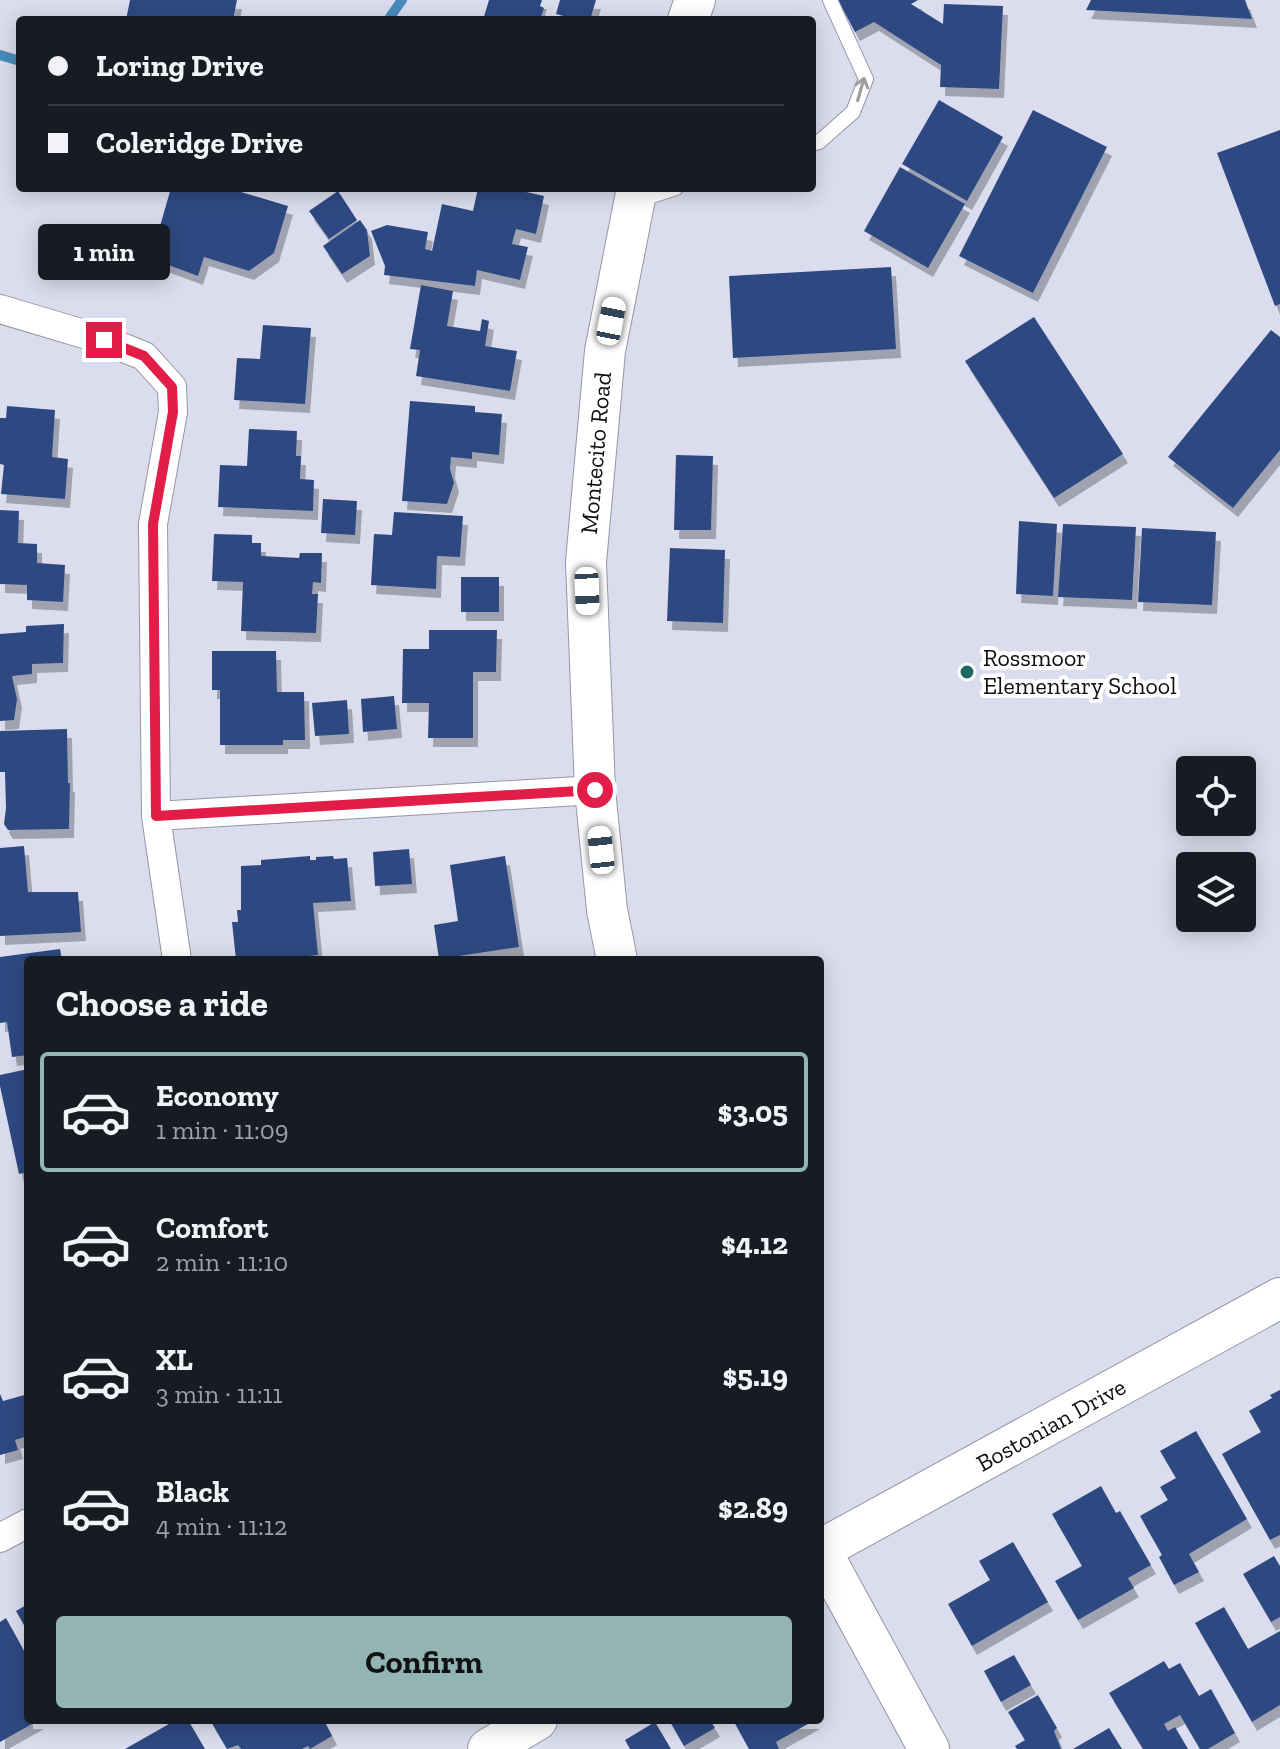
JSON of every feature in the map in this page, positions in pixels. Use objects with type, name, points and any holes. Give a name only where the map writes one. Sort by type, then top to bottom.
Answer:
[{"type":"street","name":"Montecito Road","points":[[616,956],[607,910],[595,790],[586,562],[605,351],[636,195]]},
{"type":"street","points":[[0,309],[104,340],[144,356],[172,387],[173,412],[153,524],[156,816],[176,956]]},
{"type":"street","points":[[156,816],[595,790]]},
{"type":"street","name":"Bostonian Drive","points":[[824,1548],[1280,1298]]},
{"type":"street","points":[[0,1538],[24,1525]]},
{"type":"street","points":[[824,1557],[929,1749]]},
{"type":"street","points":[[488,1749],[530,1724]]},
{"type":"lane","points":[[816,143],[853,112],[866,79],[830,0]]},
{"type":"building","points":[[130,0],[237,0],[234,16],[127,16]]},
{"type":"building","points":[[489,0],[542,0],[540,6],[544,8],[541,16],[484,16]]},
{"type":"building","points":[[560,0],[596,0],[591,16],[556,14]]},
{"type":"building","points":[[838,0],[918,0],[911,4],[943,24],[944,4],[1003,6],[999,89],[940,87],[941,65],[874,22],[855,32]]},
{"type":"building","points":[[1091,0],[1245,0],[1252,19],[1086,10]]},
{"type":"building","points":[[939,100],[1003,137],[967,201],[902,164]]},
{"type":"building","points":[[1033,110],[1107,147],[1033,293],[959,256]]},
{"type":"building","points":[[1280,130],[1280,304],[1275,306],[1217,153]]},
{"type":"building","points":[[900,167],[965,204],[928,268],[864,231]]},
{"type":"building","points":[[170,192],[241,192],[288,206],[274,253],[249,271],[204,257],[198,276],[160,262],[166,243],[156,240]]},
{"type":"building","points":[[339,192],[357,220],[329,239],[309,211]]},
{"type":"building","points":[[477,192],[526,192],[544,196],[536,234],[516,229],[512,244],[528,247],[520,280],[477,270],[475,286],[384,275],[385,266],[371,231],[387,225],[428,232],[425,249],[432,251],[442,204],[473,211]]},
{"type":"building","points":[[360,220],[367,230],[370,256],[342,274],[323,246]]},
{"type":"building","points":[[891,267],[896,349],[733,358],[729,276]]},
{"type":"building","points":[[421,285],[453,291],[447,326],[480,331],[482,319],[489,321],[485,346],[517,351],[510,391],[416,376],[420,350],[410,349]]},
{"type":"building","points":[[1034,317],[1123,454],[1054,498],[965,361]]},
{"type":"building","points":[[263,325],[311,328],[305,404],[234,400],[237,358],[260,359]]},
{"type":"building","points":[[1271,330],[1280,337],[1280,450],[1233,508],[1168,457]]},
{"type":"building","points":[[410,401],[475,406],[475,412],[502,414],[499,455],[472,452],[472,459],[451,457],[454,483],[447,504],[402,501]]},
{"type":"building","points":[[7,406],[55,410],[52,457],[68,459],[65,499],[1,494],[4,465],[0,464],[0,418],[6,418]]},
{"type":"building","points":[[249,429],[297,431],[296,456],[301,456],[300,479],[314,480],[313,511],[218,507],[220,465],[247,466]]},
{"type":"building","points":[[676,455],[713,456],[711,530],[674,530]]},
{"type":"building","points":[[323,499],[357,501],[355,535],[321,533]]},
{"type":"building","points":[[0,510],[19,511],[18,543],[37,544],[37,563],[65,565],[63,602],[27,600],[27,585],[0,584]]},
{"type":"building","points":[[394,512],[463,516],[460,557],[437,556],[436,589],[371,585],[374,534],[392,535]]},
{"type":"building","points":[[1019,521],[1057,524],[1053,596],[1016,594]]},
{"type":"building","points":[[1063,524],[1136,527],[1132,600],[1058,597]]},
{"type":"building","points":[[1142,528],[1216,532],[1212,605],[1138,602]]},
{"type":"building","points":[[214,534],[252,535],[252,543],[261,543],[261,556],[299,558],[300,553],[322,553],[321,583],[313,582],[312,594],[318,594],[316,633],[241,631],[243,582],[212,581]]},
{"type":"building","points":[[670,548],[725,550],[723,623],[667,621]]},
{"type":"building","points":[[461,577],[499,577],[499,612],[461,612]]},
{"type":"building","points":[[64,624],[63,663],[32,664],[32,674],[12,676],[17,699],[14,720],[0,721],[0,634],[26,632],[26,626]]},
{"type":"building","points":[[429,630],[497,630],[496,672],[473,672],[473,738],[428,738],[429,703],[402,703],[403,649],[429,649]]},
{"type":"building","points":[[212,651],[276,651],[277,692],[304,692],[305,740],[283,740],[283,745],[220,745],[220,690],[212,690]]},
{"type":"building","points":[[394,696],[397,729],[363,732],[361,699]]},
{"type":"building","points":[[347,700],[349,734],[315,736],[312,703]]},
{"type":"building","points":[[67,729],[69,829],[8,830],[4,824],[5,772],[0,772],[0,731]]},
{"type":"building","points":[[24,846],[28,892],[78,892],[81,932],[0,936],[0,848]]},
{"type":"building","points":[[409,849],[412,884],[375,886],[373,852]]},
{"type":"building","points":[[310,856],[310,860],[333,856],[334,859],[347,858],[351,901],[313,903],[318,955],[236,956],[232,922],[238,922],[237,910],[241,910],[241,866],[261,865],[261,860]]},
{"type":"building","points":[[505,856],[519,947],[439,956],[434,925],[458,921],[450,865]]},
{"type":"building","points":[[60,949],[61,956],[24,956],[24,1056],[12,1057],[7,1022],[0,1023],[0,957]]},
{"type":"building","points":[[24,1070],[24,1173],[19,1174],[0,1086],[0,1075]]},
{"type":"building","points":[[1280,1390],[1280,1535],[1270,1540],[1222,1454],[1261,1432],[1249,1411]]},
{"type":"building","points":[[0,1394],[3,1401],[24,1395],[24,1437],[15,1440],[18,1450],[0,1455]]},
{"type":"building","points":[[1196,1431],[1247,1519],[1189,1554],[1199,1572],[1174,1585],[1159,1557],[1162,1555],[1140,1516],[1168,1500],[1160,1487],[1176,1478],[1160,1451]]},
{"type":"building","points":[[1101,1486],[1116,1513],[1120,1511],[1151,1565],[1128,1578],[1134,1588],[1078,1620],[1055,1581],[1082,1566],[1052,1514]]},
{"type":"building","points":[[1013,1542],[1048,1602],[972,1646],[948,1604],[990,1580],[979,1561]]},
{"type":"building","points":[[1274,1556],[1280,1566],[1280,1617],[1271,1622],[1243,1574]]},
{"type":"building","points":[[24,1606],[24,1625],[16,1611]]},
{"type":"building","points":[[1224,1607],[1248,1649],[1280,1631],[1280,1705],[1252,1722],[1195,1623]]},
{"type":"building","points":[[6,1618],[24,1651],[24,1724],[32,1724],[0,1742],[0,1622]]},
{"type":"building","points":[[1014,1655],[1031,1685],[1001,1702],[984,1671]]},
{"type":"building","points":[[1164,1661],[1169,1669],[1180,1663],[1199,1696],[1211,1689],[1235,1733],[1208,1749],[1200,1749],[1180,1715],[1164,1724],[1168,1731],[1175,1727],[1188,1749],[1143,1749],[1109,1693]]},
{"type":"building","points":[[1038,1695],[1057,1728],[1054,1731],[1061,1749],[1017,1749],[1015,1746],[1025,1740],[1008,1712]]},
{"type":"building","points":[[169,1724],[190,1724],[205,1749],[125,1749]]},
{"type":"building","points":[[212,1724],[326,1724],[332,1736],[310,1749],[308,1746],[302,1749],[241,1749],[238,1745],[227,1749]]},
{"type":"building","points":[[656,1724],[671,1749],[630,1749],[625,1740]]},
{"type":"building","points":[[671,1724],[712,1724],[715,1728],[684,1746]]},
{"type":"building","points":[[735,1724],[808,1724],[776,1742],[779,1749],[749,1749]]},
{"type":"building","points":[[1109,1728],[1122,1749],[1073,1749]]},
{"type":"waterway","points":[[391,16],[402,0]]},
{"type":"waterway","points":[[0,55],[16,60]]},
{"type":"place","name":"Rossmoor Elementary School","points":[[967,672]]},
{"type":"route","points":[[104,340],[144,356],[172,387],[173,412],[153,524],[156,816],[595,790]]}]
